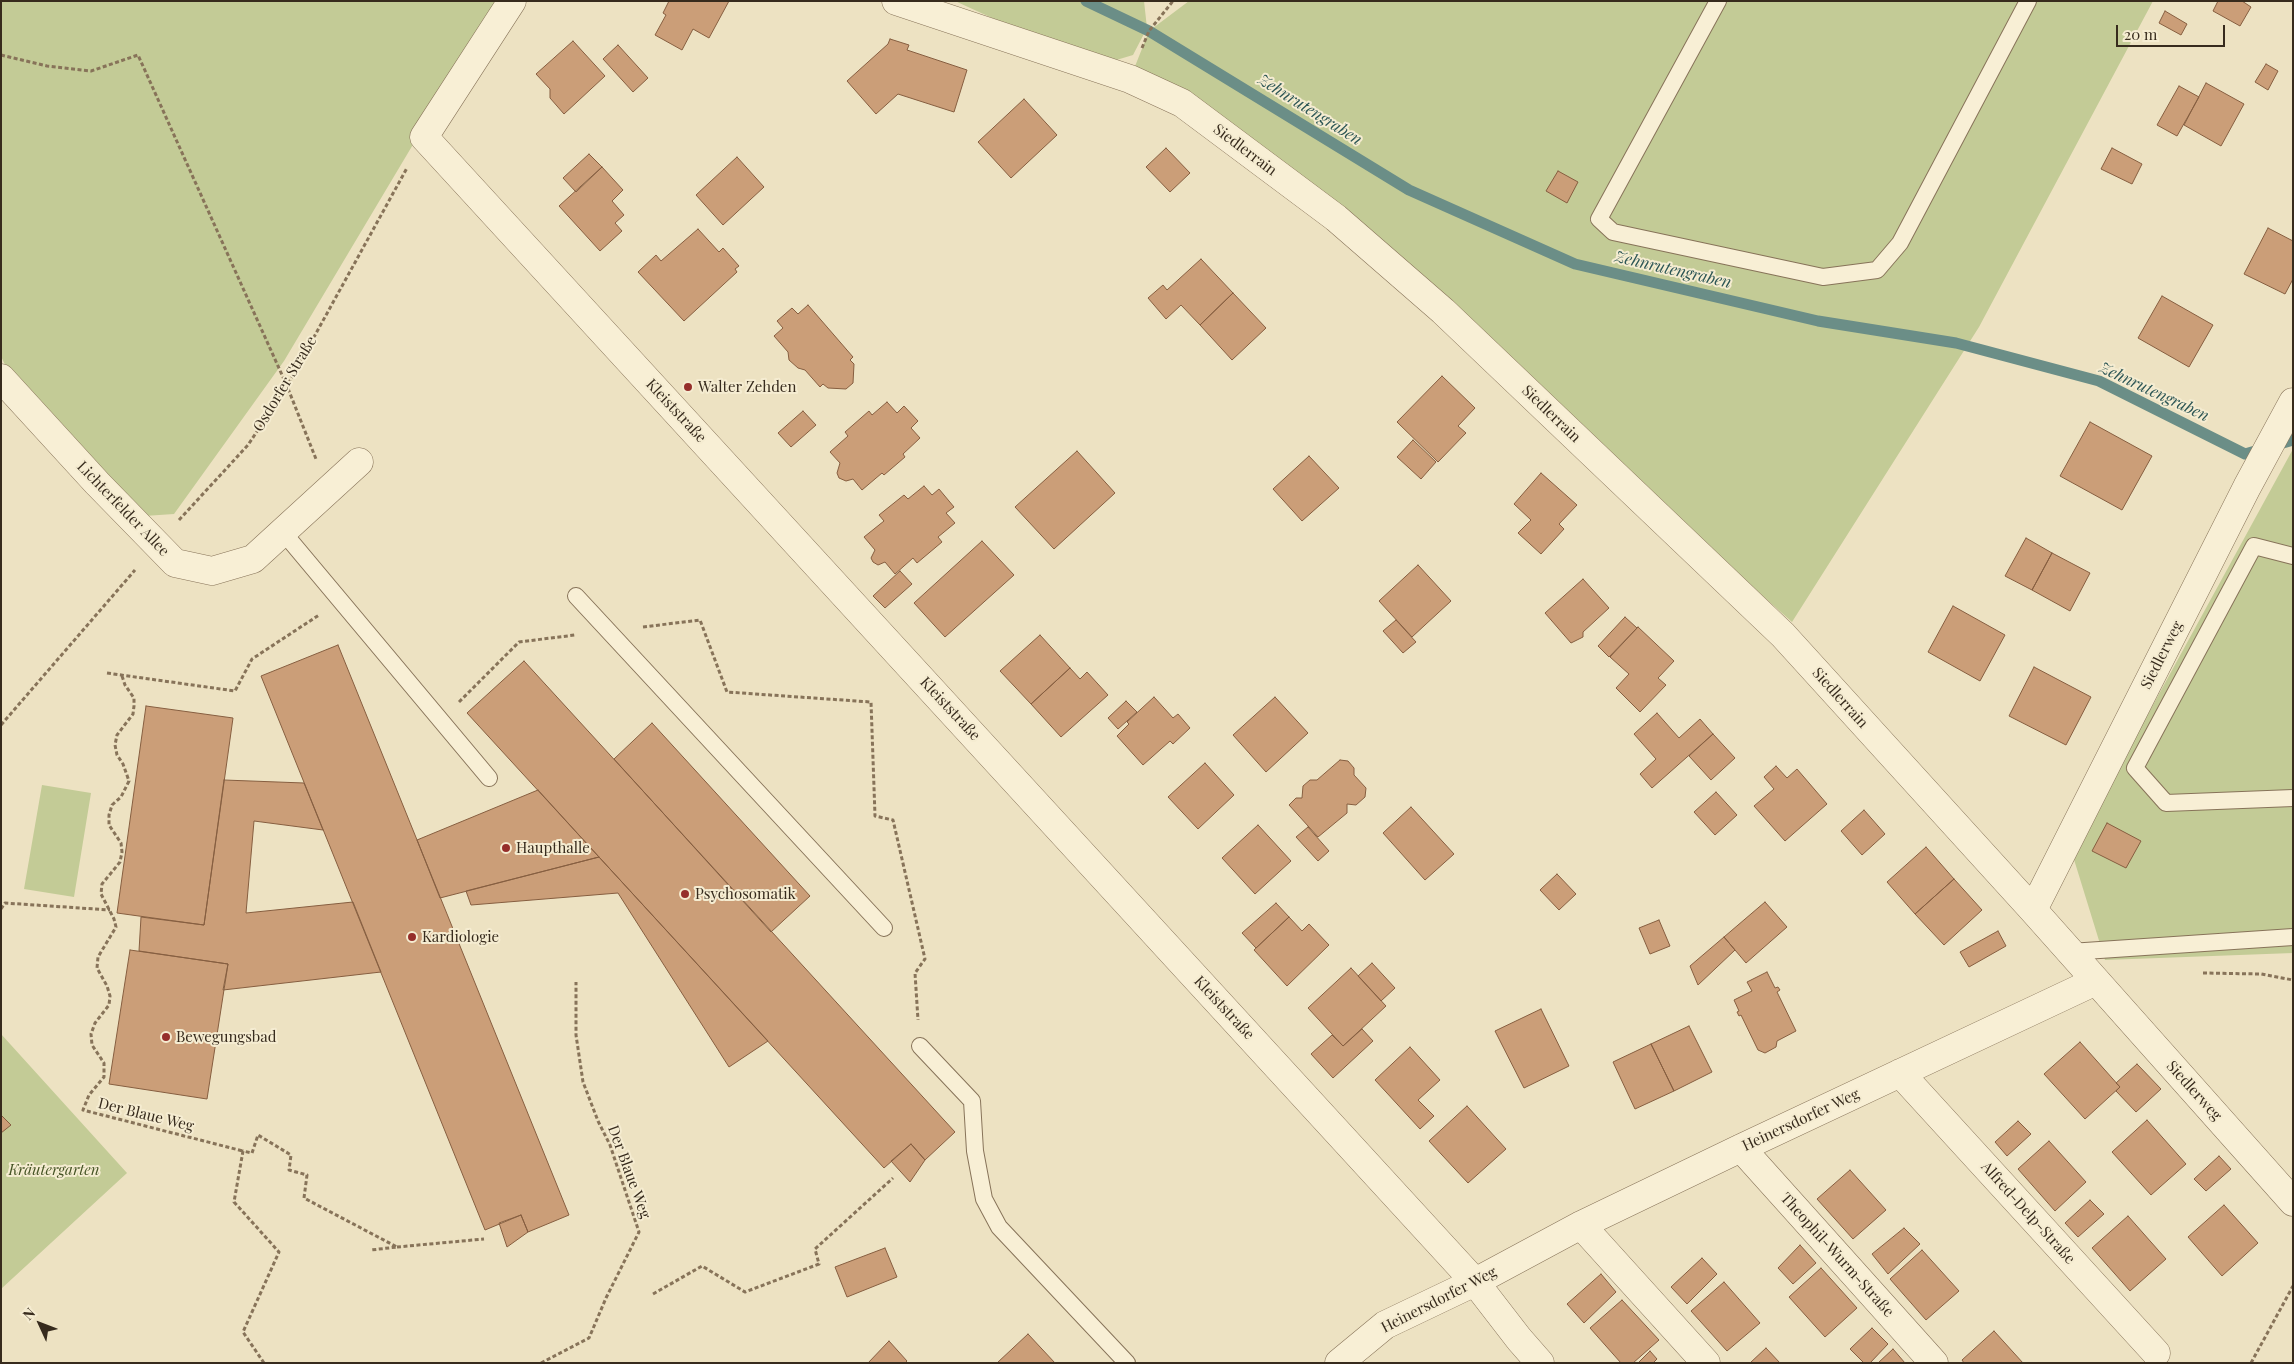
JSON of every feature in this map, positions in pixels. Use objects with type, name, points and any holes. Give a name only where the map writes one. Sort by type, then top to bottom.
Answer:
[{"type":"street","points":[[424,137],[512,1]]},
{"type":"street","name":"Siedlerrain","points":[[896,1],[1130,79],[1182,104],[1336,218],[1443,311],[1783,635],[2096,981]]},
{"type":"street","name":"Kleiststraße","points":[[424,137],[1475,1282],[1540,1363]]},
{"type":"street","name":"Lichterfelder Allee","points":[[1,378],[97,483],[175,562],[212,570],[253,558],[329,492],[359,462]]},
{"type":"street","name":"Siedlerweg","points":[[2033,910],[2247,487],[2291,405]]},
{"type":"street","name":"Siedlerweg","points":[[2096,981],[2293,1202]]},
{"type":"street","name":"Heinersdorfer Weg","points":[[1339,1363],[1385,1325],[1475,1282],[1582,1225],[2096,981]]},
{"type":"street","name":"Alfred-Delp-Straße","points":[[1900,1073],[2156,1353]]},
{"type":"street","name":"Theophil-Wurm-Straße","points":[[1741,1148],[1934,1363]]},
{"type":"street","points":[[1582,1225],[1706,1363]]},
{"type":"lane","points":[[1718,1],[1600,219],[1613,232],[1823,277],[1877,270],[1900,243],[2028,1]]},
{"type":"lane","points":[[283,532],[489,778]]},
{"type":"lane","points":[[2293,556],[2254,546],[2135,768],[2166,803],[2293,798]]},
{"type":"lane","points":[[576,596],[884,928]]},
{"type":"lane","points":[[2070,952],[2293,937]]},
{"type":"lane","points":[[920,1046],[972,1101],[975,1151],[984,1198],[999,1227],[1127,1363]]},
{"type":"path","points":[[1130,79],[1149,30],[1173,1]]},
{"type":"path","points":[[1,54],[47,66],[91,71],[138,55],[287,386],[329,492]]},
{"type":"path","name":"Osdorfer Straße","points":[[1,725],[157,544],[248,445],[287,386],[424,137]]},
{"type":"path","points":[[107,673],[234,691],[252,659],[341,601]]},
{"type":"path","name":"Der Blaue Weg","points":[[122,676],[125,685],[134,698],[134,706],[133,714],[117,735],[115,744],[117,755],[123,764],[129,781],[121,796],[112,805],[109,815],[109,825],[121,843],[122,852],[120,862],[102,884],[101,894],[110,910],[116,928],[98,957],[97,968],[110,996],[109,1005],[95,1023],[91,1034],[92,1045],[104,1063],[104,1076],[89,1095],[84,1110],[243,1151]]},
{"type":"path","points":[[1,909],[5,903],[110,910]]},
{"type":"path","points":[[2195,973],[2261,974],[2293,980]]},
{"type":"path","name":"Der Blaue Weg","points":[[541,1363],[589,1338],[606,1298],[639,1232],[610,1145],[598,1121],[584,1082],[576,1035],[576,982]]},
{"type":"path","points":[[264,1363],[244,1332],[279,1252],[234,1202],[243,1151],[252,1152],[258,1135],[292,1155],[290,1170],[307,1175],[304,1198],[397,1247]]},
{"type":"path","points":[[653,1294],[702,1266],[745,1292],[819,1264],[815,1249],[894,1178]]},
{"type":"path","points":[[370,1250],[484,1239]]},
{"type":"path","points":[[2251,1363],[2293,1286]]},
{"type":"green space","points":[[1,1],[506,1],[430,116],[284,361],[174,514],[144,516],[5,365],[1,356]]},
{"type":"green space","points":[[955,1],[1144,1],[1147,28],[1133,55],[1113,61],[1003,23]]},
{"type":"green space","points":[[1189,1],[2153,1],[1979,327],[1792,622],[1443,311],[1130,79],[1149,31]]},
{"type":"green space","points":[[2293,449],[2293,953],[2105,960],[2072,853]]},
{"type":"green space","points":[[42,785],[91,793],[74,897],[24,889]]},
{"type":"green space","name":"Kräutergarten","points":[[1,1034],[127,1173],[1,1289]]},
{"type":"building","points":[[669,1],[729,1],[709,38],[693,29],[682,50],[655,35],[666,15],[663,13]]},
{"type":"building","points":[[2218,1],[2242,1],[2251,7],[2240,26],[2213,11]]},
{"type":"building","points":[[2165,11],[2187,24],[2181,35],[2159,23]]},
{"type":"building","points":[[890,39],[909,45],[907,50],[967,70],[954,112],[898,94],[876,114],[847,81],[888,44]]},
{"type":"building","points":[[573,41],[605,76],[564,114],[550,98],[550,89],[536,74]]},
{"type":"building","points":[[618,45],[648,78],[633,92],[603,59]]},
{"type":"building","points":[[2266,64],[2278,71],[2268,90],[2255,82]]},
{"type":"building","points":[[2206,83],[2244,104],[2221,146],[2184,125]]},
{"type":"building","points":[[2179,86],[2199,97],[2177,136],[2157,125]]},
{"type":"building","points":[[1024,99],[1057,135],[1011,178],[978,142]]},
{"type":"building","points":[[1166,148],[1190,173],[1170,192],[1146,167]]},
{"type":"building","points":[[2112,148],[2142,164],[2132,184],[2101,169]]},
{"type":"building","points":[[589,154],[602,167],[576,192],[563,178]]},
{"type":"building","points":[[737,157],[764,187],[723,225],[696,195]]},
{"type":"building","points":[[602,167],[623,190],[612,201],[624,215],[615,223],[622,231],[600,251],[559,206]]},
{"type":"building","points":[[1558,171],[1578,182],[1567,203],[1546,191]]},
{"type":"building","points":[[2268,228],[2293,241],[2293,279],[2285,294],[2244,274]]},
{"type":"building","points":[[698,229],[719,252],[723,248],[739,266],[735,269],[737,272],[684,321],[638,272],[656,255],[661,261]]},
{"type":"building","points":[[1201,259],[1233,293],[1200,325],[1181,305],[1166,319],[1148,298],[1163,285],[1167,290]]},
{"type":"building","points":[[1233,293],[1266,328],[1232,360],[1200,325]]},
{"type":"building","points":[[2162,296],[2213,325],[2189,367],[2138,338]]},
{"type":"building","points":[[808,305],[853,357],[850,360],[854,364],[853,383],[846,389],[828,388],[823,384],[820,387],[805,370],[798,368],[789,360],[788,352],[774,336],[783,328],[777,321],[792,308],[798,314]]},
{"type":"building","points":[[1442,376],[1475,408],[1458,426],[1466,433],[1438,462],[1397,422]]},
{"type":"building","points":[[887,402],[897,413],[904,406],[918,421],[911,428],[920,438],[903,454],[905,457],[862,490],[853,479],[846,481],[839,478],[837,473],[840,463],[830,452],[848,436],[845,432],[869,411],[872,415]]},
{"type":"building","points":[[803,411],[816,425],[791,447],[778,433]]},
{"type":"building","points":[[2090,422],[2152,456],[2122,510],[2060,476]]},
{"type":"building","points":[[1413,440],[1436,462],[1421,479],[1397,457]]},
{"type":"building","points":[[1077,451],[1115,493],[1054,549],[1015,507]]},
{"type":"building","points":[[1309,456],[1339,488],[1302,521],[1273,489]]},
{"type":"building","points":[[1541,473],[1577,505],[1559,524],[1564,529],[1541,554],[1518,533],[1531,520],[1514,504]]},
{"type":"building","points":[[924,486],[932,495],[939,489],[954,507],[946,513],[955,523],[938,537],[942,542],[917,563],[913,558],[895,574],[885,562],[878,565],[873,562],[871,558],[875,550],[864,537],[884,521],[879,515],[904,495],[908,499]]},
{"type":"building","points":[[2026,538],[2052,553],[2032,590],[2005,576]]},
{"type":"building","points":[[982,541],[1014,575],[945,637],[914,603]]},
{"type":"building","points":[[2052,553],[2090,573],[2070,611],[2032,590]]},
{"type":"building","points":[[1418,565],[1451,601],[1412,637],[1379,601]]},
{"type":"building","points":[[900,571],[912,584],[885,608],[873,596]]},
{"type":"building","points":[[1583,579],[1609,608],[1583,632],[1583,637],[1571,643],[1545,613]]},
{"type":"building","points":[[1953,606],[2005,635],[1980,681],[1928,652]]},
{"type":"building","points":[[1625,617],[1637,628],[1609,657],[1598,646]]},
{"type":"building","points":[[1396,620],[1416,642],[1403,653],[1383,631]]},
{"type":"building","points":[[1638,627],[1674,661],[1658,678],[1666,685],[1640,712],[1616,688],[1629,674],[1610,657]]},
{"type":"building","points":[[1040,635],[1070,668],[1031,704],[1000,671]]},
{"type":"building","name":"Kardiologie","points":[[338,645],[569,1215],[528,1232],[521,1215],[485,1230],[261,676]]},
{"type":"building","name":"Psychosomatik","points":[[524,661],[955,1132],[925,1160],[911,1144],[884,1168],[467,713]]},
{"type":"building","points":[[2034,667],[2091,697],[2066,745],[2009,716]]},
{"type":"building","points":[[1070,668],[1080,679],[1087,672],[1108,695],[1061,737],[1031,704]]},
{"type":"building","points":[[1154,697],[1173,718],[1178,714],[1190,728],[1173,744],[1170,741],[1143,765],[1117,736],[1129,724],[1127,722]]},
{"type":"building","points":[[1275,697],[1308,733],[1266,772],[1233,735]]},
{"type":"building","points":[[1126,701],[1137,712],[1118,729],[1108,718]]},
{"type":"building","points":[[146,706],[233,718],[204,925],[117,913]]},
{"type":"building","points":[[1657,713],[1679,738],[1700,719],[1713,734],[1652,788],[1640,774],[1656,759],[1634,734]]},
{"type":"building","points":[[652,723],[810,896],[771,932],[614,759]]},
{"type":"building","points":[[1713,734],[1735,758],[1711,780],[1689,756]]},
{"type":"building","points":[[1340,760],[1348,761],[1354,768],[1354,775],[1366,788],[1365,797],[1356,805],[1347,804],[1347,813],[1318,837],[1289,805],[1296,798],[1302,798],[1303,786],[1310,780],[1317,780]]},
{"type":"building","points":[[1205,763],[1234,795],[1198,829],[1168,797]]},
{"type":"building","points":[[1776,766],[1787,778],[1797,769],[1827,804],[1785,841],[1754,806],[1774,789],[1764,777]]},
{"type":"building","points":[[224,780],[304,783],[323,830],[254,821],[246,913],[353,902],[381,972],[223,990],[228,964],[139,951],[141,917],[204,925]]},
{"type":"building","name":"Haupthalle","points":[[538,790],[599,857],[440,898],[417,840]]},
{"type":"building","points":[[1716,792],[1737,815],[1715,835],[1694,812]]},
{"type":"building","points":[[1411,807],[1454,854],[1425,880],[1383,833]]},
{"type":"building","points":[[1864,810],[1885,834],[1862,855],[1841,831]]},
{"type":"building","points":[[2107,823],[2141,841],[2126,868],[2092,851]]},
{"type":"building","points":[[1258,825],[1291,861],[1255,894],[1222,858]]},
{"type":"building","points":[[1308,827],[1329,851],[1318,861],[1296,837]]},
{"type":"building","points":[[1926,847],[1954,879],[1915,914],[1887,882]]},
{"type":"building","points":[[599,857],[768,1041],[729,1067],[618,893],[471,905],[466,891]]},
{"type":"building","points":[[1557,874],[1576,894],[1559,910],[1540,890]]},
{"type":"building","points":[[1954,879],[1982,910],[1944,945],[1915,914]]},
{"type":"building","points":[[1765,902],[1787,927],[1746,963],[1724,937]]},
{"type":"building","points":[[1276,903],[1289,917],[1256,948],[1242,933]]},
{"type":"building","points":[[1289,917],[1302,931],[1309,924],[1329,945],[1287,986],[1254,950]]},
{"type":"building","points":[[1659,920],[1670,946],[1650,954],[1639,928]]},
{"type":"building","points":[[1998,931],[2006,946],[1969,967],[1960,952]]},
{"type":"building","points":[[1724,937],[1735,950],[1698,985],[1690,966]]},
{"type":"building","name":"Bewegungsbad","points":[[130,950],[228,964],[207,1099],[109,1084]]},
{"type":"building","points":[[1372,963],[1395,988],[1381,1001],[1358,976]]},
{"type":"building","points":[[1351,968],[1386,1006],[1343,1046],[1308,1008]]},
{"type":"building","points":[[1767,972],[1775,988],[1778,987],[1780,990],[1777,992],[1796,1031],[1777,1041],[1776,1047],[1765,1053],[1758,1050],[1741,1015],[1739,1016],[1737,1012],[1739,1011],[1734,1000],[1752,991],[1747,982]]},
{"type":"building","points":[[1541,1009],[1569,1066],[1524,1088],[1495,1031]]},
{"type":"building","points":[[1689,1026],[1712,1072],[1674,1091],[1651,1044]]},
{"type":"building","points":[[1362,1029],[1373,1041],[1333,1078],[1311,1054],[1332,1035],[1343,1046]]},
{"type":"building","points":[[2080,1042],[2120,1087],[2085,1119],[2044,1074]]},
{"type":"building","points":[[1651,1044],[1674,1091],[1635,1109],[1613,1062]]},
{"type":"building","points":[[1410,1047],[1440,1080],[1418,1100],[1434,1116],[1420,1129],[1375,1080]]},
{"type":"building","points":[[2137,1064],[2161,1089],[2136,1112],[2116,1091],[2120,1087],[2116,1083]]},
{"type":"building","points":[[1467,1106],[1506,1149],[1468,1183],[1429,1141]]},
{"type":"building","name":"Kräutergarten","points":[[1,1115],[11,1125],[1,1133]]},
{"type":"building","points":[[2147,1120],[2186,1164],[2151,1195],[2112,1152]]},
{"type":"building","points":[[2018,1121],[2031,1134],[2007,1156],[1995,1142]]},
{"type":"building","points":[[2049,1141],[2086,1182],[2055,1211],[2018,1169]]},
{"type":"building","points":[[911,1144],[925,1160],[910,1182],[891,1161]]},
{"type":"building","points":[[2219,1156],[2231,1169],[2206,1191],[2194,1179]]},
{"type":"building","points":[[1850,1170],[1886,1210],[1853,1239],[1817,1199]]},
{"type":"building","points":[[2090,1200],[2104,1214],[2078,1237],[2065,1223]]},
{"type":"building","points":[[2224,1205],[2258,1243],[2222,1276],[2188,1237]]},
{"type":"building","points":[[521,1215],[528,1232],[507,1247],[499,1223]]},
{"type":"building","points":[[2128,1216],[2166,1259],[2130,1291],[2092,1248]]},
{"type":"building","points":[[1904,1228],[1920,1244],[1888,1274],[1872,1254]]},
{"type":"building","points":[[1800,1245],[1816,1263],[1793,1284],[1778,1268]]},
{"type":"building","points":[[885,1248],[897,1277],[847,1297],[835,1267]]},
{"type":"building","points":[[1922,1250],[1959,1291],[1926,1320],[1890,1279]]},
{"type":"building","points":[[1702,1258],[1717,1274],[1687,1304],[1671,1287]]},
{"type":"building","points":[[1821,1268],[1857,1308],[1825,1337],[1789,1297]]},
{"type":"building","points":[[1601,1274],[1616,1292],[1584,1323],[1567,1304]]},
{"type":"building","points":[[1724,1282],[1760,1323],[1727,1351],[1691,1311]]},
{"type":"building","points":[[1622,1300],[1659,1340],[1633,1363],[1621,1363],[1590,1328]]},
{"type":"building","points":[[1872,1328],[1888,1344],[1870,1363],[1864,1363],[1850,1349]]},
{"type":"building","points":[[1994,1331],[2023,1363],[1964,1363],[1962,1360]]},
{"type":"building","points":[[1028,1334],[1055,1363],[997,1363]]},
{"type":"building","points":[[889,1341],[907,1361],[905,1363],[868,1363]]},
{"type":"building","points":[[1766,1348],[1780,1363],[1750,1363]]},
{"type":"building","points":[[1893,1349],[1905,1363],[1878,1363]]},
{"type":"building","points":[[1650,1351],[1657,1359],[1653,1363],[1638,1363]]},
{"type":"waterway","name":"Zehnrutengraben","points":[[1086,1],[1149,31],[1409,190],[1575,264],[1818,321],[1956,343],[2099,381],[2245,454],[2293,440]]},
{"type":"place","name":"Walter Zehden","points":[[688,387]]},
{"type":"place","name":"Haupthalle","points":[[506,848]]},
{"type":"place","name":"Psychosomatik","points":[[685,894]]},
{"type":"place","name":"Kardiologie","points":[[412,937]]},
{"type":"place","name":"Bewegungsbad","points":[[166,1037]]}]
